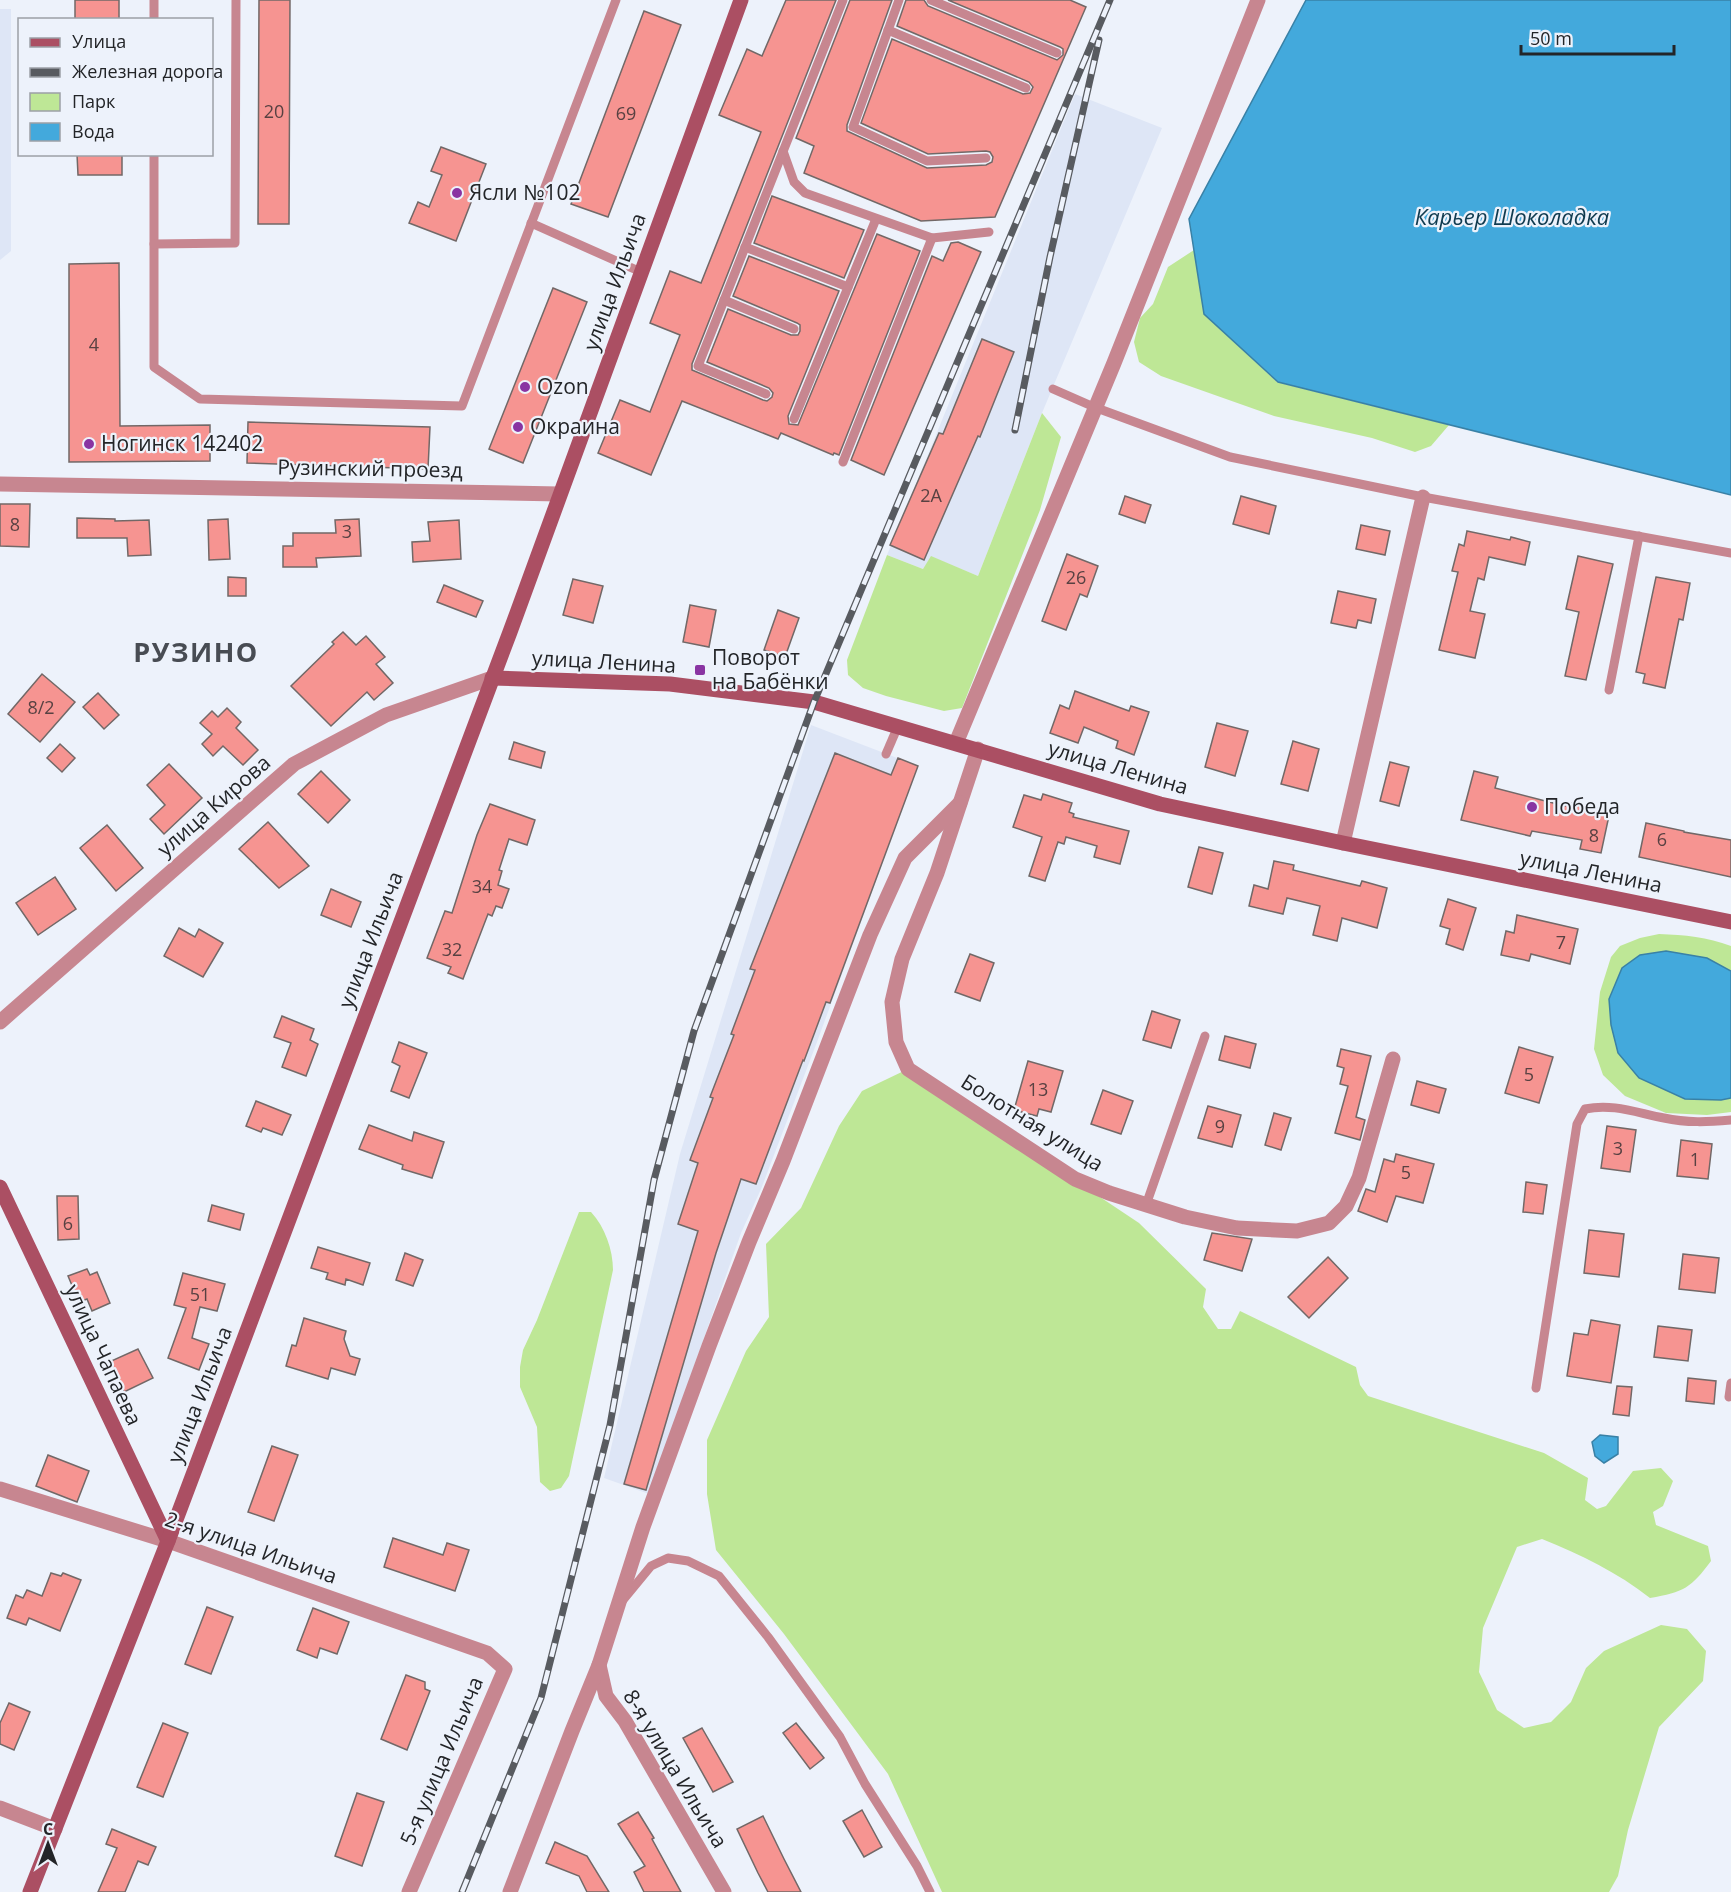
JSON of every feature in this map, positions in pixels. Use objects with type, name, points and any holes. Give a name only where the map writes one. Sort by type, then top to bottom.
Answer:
[{"type":"main road","name":"улица Ильича","points":[[30,1892],[168,1541],[492,678],[741,0]]},
{"type":"main road","name":"улица Ленина","points":[[492,678],[670,684],[814,702],[1160,804],[1731,922]]},
{"type":"main road","name":"улица Чапаева","points":[[0,1187],[168,1541]]},
{"type":"street","points":[[956,743],[1114,363],[1258,0]]},
{"type":"street","name":"Рузинский проезд","points":[[0,484],[559,494]]},
{"type":"street","points":[[1343,843],[1424,497]]},
{"type":"street","name":"улица Кирова","points":[[0,1022],[294,764],[386,716],[492,678]]},
{"type":"street","name":"Болотная улица","points":[[978,749],[937,873],[902,959],[892,1002],[896,1042],[908,1069],[1075,1179],[1146,1205],[1237,1228],[1297,1231],[1329,1223],[1346,1206],[1359,1178],[1393,1059]]},
{"type":"street","points":[[510,1892],[599,1665],[654,1496],[709,1346],[870,934],[905,858],[960,803]]},
{"type":"street","name":"2-я улица Ильича","points":[[0,1489],[168,1541],[487,1653]]},
{"type":"street","name":"5-я улица Ильича","points":[[409,1892],[505,1669],[487,1653]]},
{"type":"street","name":"8-я улица Ильича","points":[[599,1665],[606,1696],[625,1721],[724,1892]]},
{"type":"street","points":[[0,1808],[55,1828]]},
{"type":"lane","points":[[154,0],[154,18]]},
{"type":"lane","points":[[154,244],[235,243],[236,0]]},
{"type":"lane","points":[[154,156],[154,367],[200,399],[462,406],[616,0]]},
{"type":"lane","points":[[766,394],[698,366],[843,0]]},
{"type":"lane","points":[[899,0],[853,127],[927,161],[986,158]]},
{"type":"lane","points":[[931,0],[1057,53]]},
{"type":"lane","points":[[888,30],[1026,88]]},
{"type":"lane","points":[[783,151],[794,182],[805,193],[932,238],[988,232]]},
{"type":"lane","points":[[794,419],[876,219]]},
{"type":"lane","points":[[531,223],[641,272]]},
{"type":"lane","points":[[843,462],[932,238]]},
{"type":"lane","points":[[745,247],[848,287]]},
{"type":"lane","points":[[724,300],[794,328]]},
{"type":"lane","points":[[1053,389],[1094,407],[1230,457],[1424,497],[1731,553]]},
{"type":"lane","points":[[1608,690],[1639,536]]},
{"type":"lane","points":[[886,754],[898,726]]},
{"type":"lane","points":[[1146,1205],[1205,1036]]},
{"type":"lane","points":[[1536,1388],[1577,1124],[1585,1109],[1602,1105],[1666,1119],[1704,1123],[1731,1120]]},
{"type":"lane","points":[[1729,1397],[1731,1383]]},
{"type":"lane","points":[[618,1606],[651,1566],[668,1558],[688,1561],[719,1576],[768,1637],[840,1737],[865,1785],[917,1866],[930,1892]]},
{"type":"shaded area","points":[[0,9],[11,9],[11,251],[0,260]]},
{"type":"shaded area","points":[[1075,94],[1162,128],[1042,413],[978,576],[932,557],[923,569],[887,555]]},
{"type":"shaded area","points":[[811,725],[918,766],[817,1042],[761,1189],[741,1233],[649,1494],[604,1478],[680,1154]]},
{"type":"green space","points":[[1194,250],[1204,314],[1277,382],[1449,425],[1431,446],[1415,452],[1372,438],[1274,416],[1161,376],[1139,362],[1134,342],[1140,318],[1153,304],[1168,267]]},
{"type":"green space","points":[[1042,413],[1061,437],[1040,510],[962,708],[944,711],[863,688],[848,675],[847,660],[887,555],[923,569],[931,556],[978,576]]},
{"type":"green space","points":[[1659,934],[1696,937],[1731,946],[1731,971],[1708,960],[1687,954],[1640,955],[1685,1099],[1731,1098],[1731,1112],[1707,1115],[1666,1113],[1625,1096],[1603,1075],[1594,1049],[1600,992],[1611,957],[1620,946]]},
{"type":"green space","points":[[908,1069],[1139,1223],[1206,1289],[1203,1307],[1218,1329],[1231,1329],[1240,1311],[1356,1367],[1360,1385],[1368,1396],[1544,1453],[1588,1478],[1585,1500],[1597,1509],[1606,1506],[1633,1471],[1661,1468],[1673,1481],[1663,1506],[1653,1512],[1656,1525],[1708,1546],[1711,1561],[1692,1583],[1679,1591],[1650,1598],[1625,1580],[1598,1565],[1542,1539],[1517,1547],[1483,1628],[1479,1672],[1497,1710],[1524,1728],[1551,1722],[1571,1702],[1586,1668],[1604,1651],[1661,1625],[1687,1629],[1706,1651],[1703,1681],[1659,1727],[1628,1830],[1618,1876],[1609,1892],[942,1892],[888,1774],[784,1634],[716,1550],[707,1494],[707,1440],[746,1351],[769,1317],[766,1244],[801,1208],[839,1126],[862,1091]]},
{"type":"green space","points":[[579,1212],[591,1212],[600,1225],[610,1247],[613,1270],[569,1476],[561,1488],[550,1491],[540,1482],[537,1427],[520,1387],[520,1367],[523,1350]]},
{"type":"water","name":"Карьер Шоколадка","points":[[1306,0],[1731,0],[1731,495],[1278,382],[1204,314],[1189,219]]},
{"type":"water","points":[[1666,951],[1707,958],[1731,971],[1731,1098],[1685,1099],[1639,1078],[1618,1053],[1611,1025],[1609,999],[1622,968],[1640,955]]},
{"type":"water","points":[[1600,1435],[1618,1437],[1618,1454],[1604,1463],[1595,1456],[1592,1442]]},
{"type":"building","points":[[75,0],[119,0],[119,18],[75,18]]},
{"type":"building","points":[[259,0],[290,0],[289,224],[258,224]]},
{"type":"building","points":[[786,0],[836,0],[692,364],[692,370],[763,400],[767,401],[772,397],[773,393],[769,388],[707,362],[728,309],[791,335],[798,335],[800,331],[800,325],[797,323],[733,296],[749,256],[839,291],[788,416],[789,424],[798,425],[877,234],[920,251],[839,455],[834,453],[833,455],[781,433],[778,439],[682,401],[651,475],[598,453],[620,400],[650,412],[680,335],[650,323],[670,271],[701,283],[761,132],[719,115],[747,49],[762,56]]},
{"type":"building","points":[[850,0],[892,0],[847,125],[847,131],[927,168],[986,165],[992,162],[993,157],[990,152],[986,151],[928,154],[861,123],[892,39],[1023,94],[1030,93],[1033,87],[1029,82],[897,26],[906,0],[924,0],[928,6],[1057,60],[1063,55],[1063,49],[1060,47],[948,0],[1070,0],[1086,7],[995,217],[921,221],[804,173],[814,146],[796,138]]},
{"type":"building","points":[[644,11],[681,25],[608,217],[571,204]]},
{"type":"building","points":[[441,147],[486,164],[456,241],[409,223],[418,202],[429,207],[442,175],[431,171]]},
{"type":"building","points":[[77,156],[122,156],[122,175],[78,175]]},
{"type":"building","points":[[772,196],[864,230],[844,278],[754,243]]},
{"type":"building","points":[[958,242],[981,252],[884,475],[851,460],[932,256],[943,261],[951,243]]},
{"type":"building","points":[[119,263],[120,426],[210,425],[210,461],[69,462],[69,264]]},
{"type":"building","points":[[553,288],[587,302],[523,463],[489,449]]},
{"type":"building","points":[[982,339],[1014,352],[980,437],[978,436],[924,560],[890,545],[939,433],[943,434]]},
{"type":"building","points":[[248,422],[430,427],[428,469],[247,463]]},
{"type":"building","points":[[1125,496],[1151,505],[1145,523],[1119,514]]},
{"type":"building","points":[[1241,496],[1276,506],[1269,534],[1233,524]]},
{"type":"building","points":[[0,504],[30,504],[29,547],[0,546]]},
{"type":"building","points":[[77,518],[115,519],[115,521],[149,520],[151,555],[128,556],[127,538],[77,538]]},
{"type":"building","points":[[228,519],[230,559],[209,560],[208,520]]},
{"type":"building","points":[[359,519],[361,556],[316,558],[317,567],[283,567],[283,546],[293,546],[293,533],[336,533],[335,520]]},
{"type":"building","points":[[459,520],[461,559],[413,562],[412,542],[430,541],[428,522]]},
{"type":"building","points":[[1361,525],[1390,531],[1385,555],[1356,549]]},
{"type":"building","points":[[1467,531],[1530,542],[1525,565],[1489,557],[1484,580],[1478,578],[1470,611],[1485,614],[1475,658],[1439,650],[1458,572],[1452,571],[1459,544],[1464,546]]},
{"type":"building","points":[[1067,554],[1098,566],[1087,597],[1080,594],[1066,630],[1042,621]]},
{"type":"building","points":[[1578,556],[1613,564],[1586,680],[1565,676],[1579,612],[1566,609]]},
{"type":"building","points":[[228,577],[246,578],[246,596],[228,596]]},
{"type":"building","points":[[1656,577],[1690,583],[1683,620],[1679,619],[1665,688],[1643,683],[1645,674],[1636,672]]},
{"type":"building","points":[[573,579],[603,586],[593,623],[563,615]]},
{"type":"building","points":[[444,585],[483,601],[476,617],[437,602]]},
{"type":"building","points":[[1338,591],[1376,599],[1371,623],[1358,620],[1356,628],[1331,623]]},
{"type":"building","points":[[690,605],[716,610],[709,647],[683,642]]},
{"type":"building","points":[[778,610],[799,618],[785,657],[764,650]]},
{"type":"building","points":[[343,632],[356,645],[366,636],[385,657],[376,664],[393,683],[374,700],[367,692],[331,726],[291,686],[334,644],[332,642]]},
{"type":"building","points":[[42,674],[75,702],[40,742],[8,714]]},
{"type":"building","points":[[1075,691],[1129,711],[1131,706],[1149,712],[1134,755],[1116,748],[1118,741],[1084,727],[1078,743],[1050,733],[1060,705],[1069,709]]},
{"type":"building","points":[[98,693],[119,715],[104,729],[83,707]]},
{"type":"building","points":[[227,708],[241,722],[236,728],[258,750],[243,765],[223,746],[213,756],[202,744],[212,734],[200,723],[212,711],[218,717]]},
{"type":"building","points":[[1217,723],[1248,731],[1235,776],[1205,767]]},
{"type":"building","points":[[1293,741],[1319,749],[1308,791],[1281,784]]},
{"type":"building","points":[[514,742],[545,752],[541,768],[509,759]]},
{"type":"building","points":[[60,744],[75,758],[62,772],[47,758]]},
{"type":"building","points":[[835,753],[891,775],[898,758],[918,766],[830,1003],[826,1002],[756,1184],[741,1179],[716,1253],[646,1490],[624,1484],[698,1231],[678,1224],[698,1163],[690,1160],[713,1098],[710,1097],[734,1035],[731,1034],[755,970],[750,969]]},
{"type":"building","points":[[1390,762],[1409,767],[1399,806],[1380,801]]},
{"type":"building","points":[[169,764],[202,798],[164,834],[150,819],[165,805],[147,785]]},
{"type":"building","points":[[321,771],[350,800],[328,823],[298,794]]},
{"type":"building","points":[[1474,771],[1498,777],[1495,788],[1565,806],[1566,802],[1610,811],[1601,853],[1580,849],[1582,840],[1532,831],[1530,836],[1461,820]]},
{"type":"building","points":[[1043,794],[1072,803],[1069,812],[1074,814],[1073,817],[1129,831],[1120,864],[1094,857],[1097,846],[1066,837],[1064,844],[1058,842],[1045,881],[1029,876],[1042,837],[1013,827],[1024,795],[1041,800]]},
{"type":"building","points":[[490,804],[535,820],[527,845],[509,839],[499,870],[502,871],[498,885],[509,889],[502,908],[496,906],[492,916],[488,914],[463,979],[448,973],[451,967],[427,958],[445,911],[452,913],[477,835]]},
{"type":"building","points":[[268,822],[309,866],[279,888],[239,849]]},
{"type":"building","points":[[1646,823],[1731,840],[1731,877],[1639,857]]},
{"type":"building","points":[[107,825],[143,868],[116,891],[80,848]]},
{"type":"building","points":[[1199,847],[1223,853],[1212,894],[1188,887]]},
{"type":"building","points":[[1274,861],[1294,865],[1293,870],[1360,886],[1362,881],[1387,888],[1377,928],[1342,918],[1337,941],[1313,935],[1320,906],[1287,898],[1283,914],[1249,906],[1254,885],[1268,889]]},
{"type":"building","points":[[55,877],[76,909],[38,935],[16,903]]},
{"type":"building","points":[[331,889],[361,902],[351,927],[321,915]]},
{"type":"building","points":[[1448,899],[1476,908],[1463,950],[1446,944],[1450,929],[1440,926]]},
{"type":"building","points":[[1517,915],[1578,929],[1570,964],[1531,954],[1529,961],[1501,955],[1506,931],[1514,933]]},
{"type":"building","points":[[179,928],[195,937],[199,929],[223,943],[203,977],[164,956]]},
{"type":"building","points":[[970,954],[994,963],[980,1001],[955,992]]},
{"type":"building","points":[[1152,1011],[1180,1020],[1171,1048],[1143,1040]]},
{"type":"building","points":[[282,1016],[314,1029],[310,1040],[318,1044],[306,1076],[282,1067],[291,1043],[274,1037]]},
{"type":"building","points":[[1225,1036],[1256,1044],[1250,1068],[1219,1060]]},
{"type":"building","points":[[399,1042],[427,1053],[409,1098],[391,1091],[400,1066],[392,1062]]},
{"type":"building","points":[[1519,1047],[1553,1057],[1539,1103],[1505,1093]]},
{"type":"building","points":[[1341,1049],[1371,1056],[1356,1117],[1365,1120],[1360,1140],[1335,1133],[1348,1086],[1340,1084],[1344,1068],[1337,1066]]},
{"type":"building","points":[[1028,1061],[1063,1071],[1051,1112],[1039,1109],[1037,1116],[1014,1110]]},
{"type":"building","points":[[1417,1081],[1446,1089],[1439,1113],[1411,1105]]},
{"type":"building","points":[[1103,1090],[1133,1101],[1121,1134],[1091,1124]]},
{"type":"building","points":[[256,1101],[291,1115],[282,1135],[263,1128],[261,1132],[246,1126]]},
{"type":"building","points":[[1208,1106],[1241,1115],[1232,1147],[1198,1138]]},
{"type":"building","points":[[1274,1113],[1291,1118],[1281,1150],[1265,1145]]},
{"type":"building","points":[[369,1125],[412,1141],[414,1132],[444,1142],[432,1178],[402,1169],[403,1165],[359,1149]]},
{"type":"building","points":[[1607,1126],[1636,1130],[1630,1172],[1601,1168]]},
{"type":"building","points":[[1681,1140],[1712,1144],[1708,1179],[1677,1176]]},
{"type":"building","points":[[1396,1154],[1434,1164],[1423,1203],[1396,1196],[1387,1222],[1358,1211],[1366,1189],[1375,1192],[1384,1159],[1394,1162]]},
{"type":"building","points":[[1526,1182],[1547,1185],[1543,1214],[1523,1212]]},
{"type":"building","points":[[57,1196],[78,1196],[79,1239],[58,1240]]},
{"type":"building","points":[[212,1205],[244,1214],[240,1230],[208,1221]]},
{"type":"building","points":[[1589,1230],[1624,1234],[1619,1277],[1584,1273]]},
{"type":"building","points":[[1212,1233],[1252,1239],[1242,1271],[1204,1260]]},
{"type":"building","points":[[318,1247],[370,1263],[363,1285],[346,1279],[345,1285],[326,1279],[328,1273],[311,1268]]},
{"type":"building","points":[[405,1253],[423,1260],[413,1286],[396,1280]]},
{"type":"building","points":[[1683,1254],[1719,1258],[1715,1293],[1679,1289]]},
{"type":"building","points":[[1328,1257],[1348,1278],[1309,1318],[1288,1297]]},
{"type":"building","points":[[87,1269],[90,1275],[97,1272],[110,1303],[92,1311],[87,1299],[79,1302],[68,1276]]},
{"type":"building","points":[[183,1273],[225,1284],[217,1311],[200,1307],[192,1338],[209,1344],[199,1370],[168,1358],[186,1308],[174,1305]]},
{"type":"building","points":[[304,1318],[346,1331],[344,1339],[350,1356],[360,1359],[355,1375],[331,1368],[328,1379],[286,1366],[292,1345],[296,1346]]},
{"type":"building","points":[[1591,1320],[1620,1325],[1611,1383],[1567,1376],[1574,1333],[1588,1335]]},
{"type":"building","points":[[1658,1326],[1692,1330],[1688,1361],[1654,1357]]},
{"type":"building","points":[[138,1349],[153,1378],[124,1392],[109,1362]]},
{"type":"building","points":[[1688,1378],[1716,1381],[1714,1404],[1686,1401]]},
{"type":"building","points":[[1617,1386],[1632,1387],[1629,1416],[1613,1414]]},
{"type":"building","points":[[272,1446],[298,1455],[274,1521],[248,1512]]},
{"type":"building","points":[[48,1455],[89,1471],[77,1502],[36,1486]]},
{"type":"building","points":[[393,1538],[443,1555],[447,1543],[469,1550],[455,1591],[384,1567]]},
{"type":"building","points":[[51,1573],[61,1576],[63,1573],[81,1580],[60,1631],[29,1618],[26,1625],[7,1618],[16,1595],[23,1598],[27,1590],[42,1596]]},
{"type":"building","points":[[207,1607],[233,1617],[211,1674],[185,1664]]},
{"type":"building","points":[[313,1608],[349,1622],[337,1654],[320,1648],[317,1658],[297,1650]]},
{"type":"building","points":[[406,1675],[425,1682],[425,1689],[430,1691],[407,1750],[381,1739]]},
{"type":"building","points":[[9,1703],[30,1712],[14,1750],[0,1744],[0,1723]]},
{"type":"building","points":[[163,1723],[188,1733],[163,1797],[137,1787]]},
{"type":"building","points":[[796,1723],[824,1758],[810,1769],[783,1733]]},
{"type":"building","points":[[702,1728],[733,1782],[713,1792],[683,1738]]},
{"type":"building","points":[[357,1793],[384,1802],[362,1866],[335,1856]]},
{"type":"building","points":[[862,1810],[882,1847],[864,1857],[843,1821]]},
{"type":"building","points":[[638,1812],[681,1892],[644,1892],[634,1872],[645,1866],[618,1824]]},
{"type":"building","points":[[763,1816],[801,1892],[768,1892],[758,1873],[737,1829]]},
{"type":"building","points":[[112,1829],[156,1847],[148,1865],[138,1861],[125,1892],[98,1892],[117,1848],[106,1844]]},
{"type":"building","points":[[555,1842],[587,1856],[609,1892],[587,1892],[579,1876],[546,1863]]},
{"type":"railway","points":[[462,1892],[541,1698],[610,1425],[654,1180],[694,1031],[814,702],[1110,0]]},
{"type":"railway","points":[[1015,430],[1050,257],[1099,40]]},
{"type":"place","name":"Ясли №102","points":[[457,193]]},
{"type":"place","name":"Ozon","points":[[525,387]]},
{"type":"place","name":"Окраина","points":[[518,427]]},
{"type":"place","name":"Ногинск 142402","points":[[89,444]]},
{"type":"place","name":"Поворот на Бабёнки","points":[[700,670]]},
{"type":"place","name":"Победа","points":[[1532,807]]},
{"type":"district","name":"РУЗИНО","points":[[196,653]]}]
